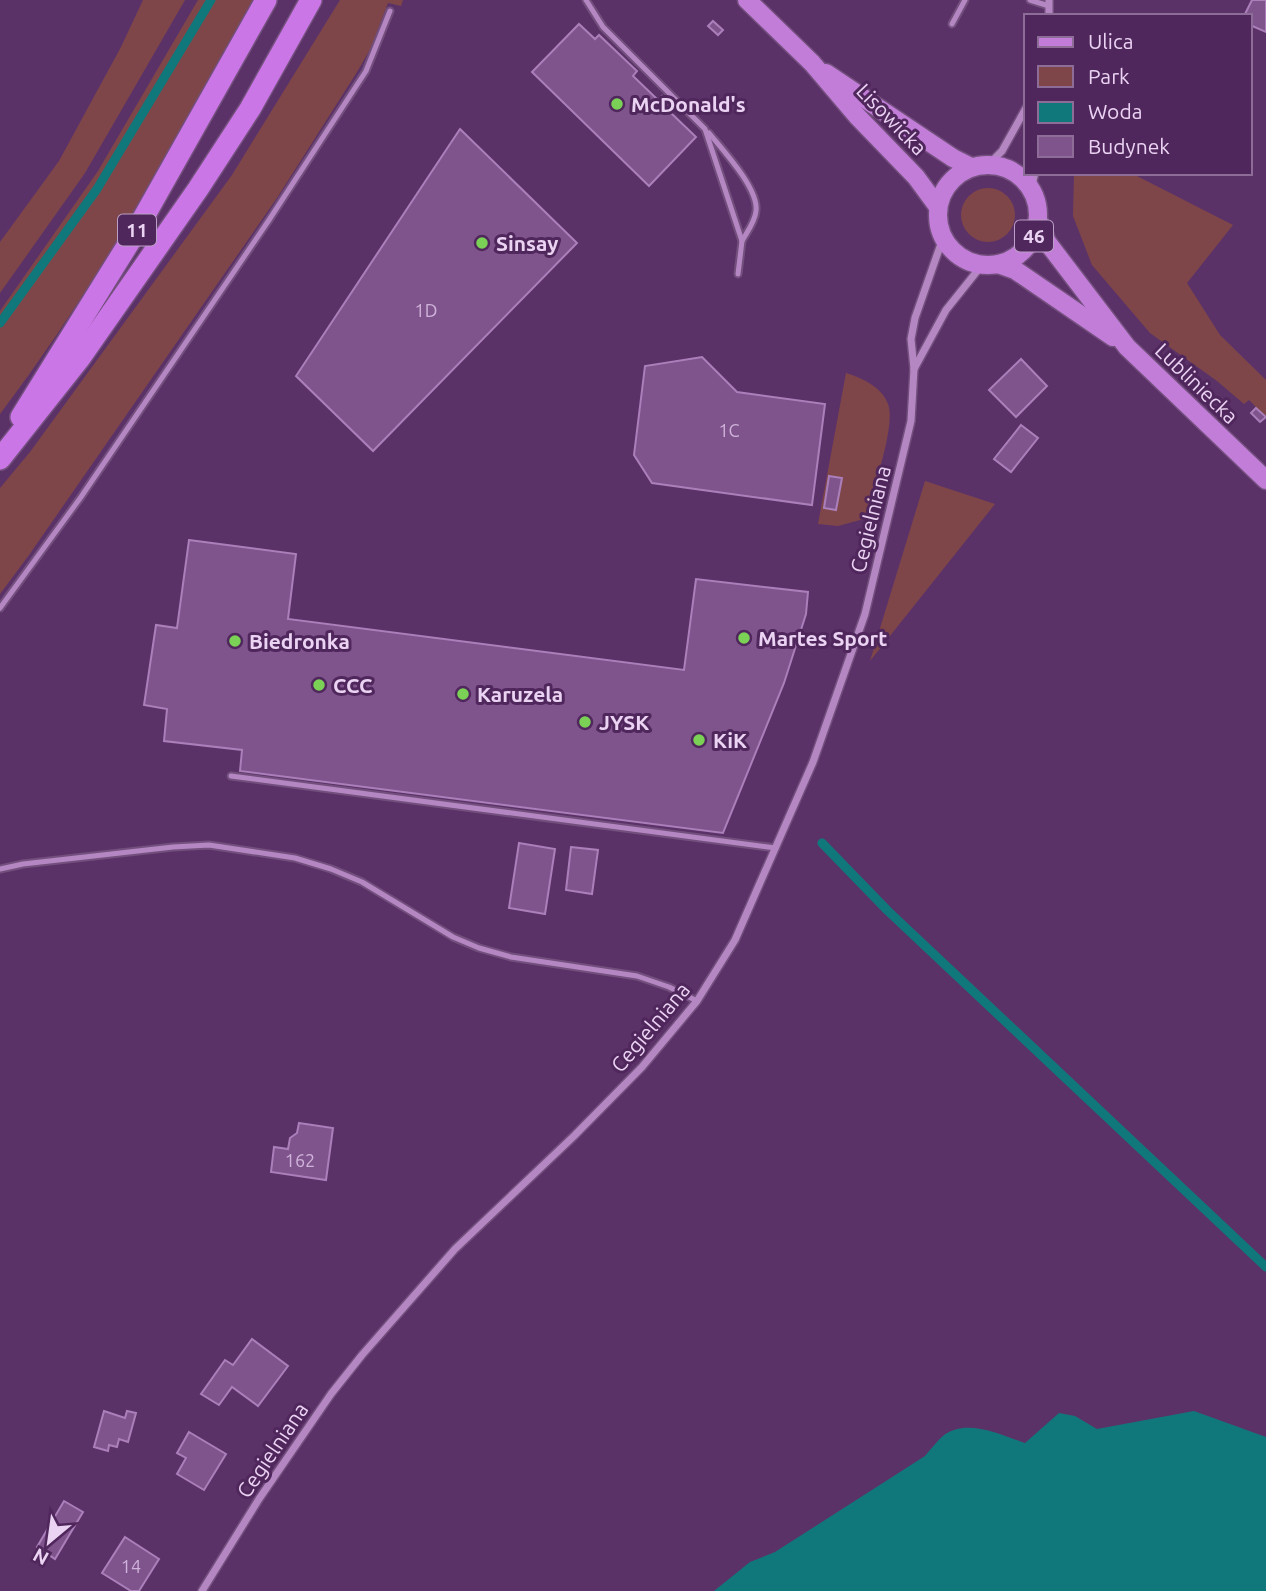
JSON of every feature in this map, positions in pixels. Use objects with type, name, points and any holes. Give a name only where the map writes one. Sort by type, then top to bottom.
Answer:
[{"type":"highway","name":"11","points":[[0,457],[25,410],[132,238],[266,0]]},
{"type":"highway","name":"11","points":[[0,457],[80,358],[198,189],[250,109],[311,0]]},
{"type":"main road","name":"Lisowicka","points":[[747,0],[812,63],[856,116],[916,177],[938,207]]},
{"type":"main road","name":"Lisowicka","points":[[812,63],[953,159],[980,166]]},
{"type":"main road","name":"46","points":[[938,207],[938,223],[943,238],[953,251],[966,260],[990,265],[1013,259],[1025,249],[1034,235],[1038,220],[1033,181],[1023,179],[1013,171],[980,166]]},
{"type":"main road","points":[[938,207],[949,183],[980,166]]},
{"type":"main road","name":"Lubliniecka","points":[[1038,220],[1047,242],[1127,347],[1266,480]]},
{"type":"main road","name":"Lubliniecka","points":[[990,265],[1016,270],[1127,347]]},
{"type":"street","points":[[980,166],[1002,151],[1024,112]]},
{"type":"street","name":"Cegielniana","points":[[202,1591],[259,1499],[362,1355],[455,1249],[642,1068],[697,1001],[735,940],[813,762],[865,614],[907,439],[914,369],[911,338],[915,318],[943,238]]},
{"type":"street","name":"Cegielniana","points":[[914,369],[946,310],[990,265]]},
{"type":"lane","points":[[586,0],[603,27],[705,128],[728,155],[756,200],[755,216],[742,241],[738,274]]},
{"type":"lane","points":[[952,24],[965,0]]},
{"type":"lane","points":[[1030,0],[1049,3]]},
{"type":"lane","points":[[0,608],[81,497],[269,220],[366,71],[390,11]]},
{"type":"lane","points":[[705,128],[742,241]]},
{"type":"lane","points":[[231,776],[776,848]]},
{"type":"lane","points":[[0,869],[23,864],[209,845],[295,858],[362,882],[453,936],[479,948],[511,957],[637,976],[669,986],[697,1001]]},
{"type":"green space","points":[[143,0],[185,0],[85,173],[0,293],[0,242],[59,161],[121,47]]},
{"type":"green space","points":[[198,0],[255,0],[166,159],[103,263],[36,365],[0,414],[0,311],[98,171]]},
{"type":"green space","points":[[340,0],[403,0],[401,6],[388,3],[371,48],[277,198],[0,594],[0,488],[30,452],[232,175]]},
{"type":"green space","points":[[1074,175],[1135,175],[1233,225],[1187,283],[1220,335],[1266,380],[1266,417],[1249,400],[1244,404],[1150,333],[1092,265],[1073,216]]},
{"type":"green space","points":[[988,188],[1007,196],[1015,215],[1007,234],[988,242],[969,234],[961,215],[969,196]]},
{"type":"green space","points":[[846,373],[871,384],[885,398],[890,414],[887,440],[864,519],[838,526],[818,524]]},
{"type":"green space","points":[[925,481],[995,504],[870,661]]},
{"type":"water","points":[[1194,1411],[1266,1437],[1266,1591],[714,1591],[750,1562],[775,1552],[925,1456],[941,1437],[953,1430],[973,1428],[995,1432],[1025,1443],[1059,1413],[1075,1416],[1097,1429]]},
{"type":"building","points":[[1252,0],[1266,0],[1266,32],[1252,26],[1252,14],[1245,14]]},
{"type":"building","points":[[713,21],[723,30],[718,35],[708,26]]},
{"type":"building","name":"McDonald's","points":[[579,24],[595,39],[599,35],[637,71],[633,76],[658,100],[662,96],[675,108],[670,112],[696,137],[649,186],[532,72]]},
{"type":"building","points":[[460,129],[577,243],[373,451],[296,376]]},
{"type":"building","points":[[702,357],[737,392],[825,404],[812,505],[652,483],[634,455],[645,366]]},
{"type":"building","points":[[1021,359],[1047,386],[1016,417],[989,390]]},
{"type":"building","points":[[1256,408],[1266,417],[1260,422],[1251,413]]},
{"type":"building","points":[[1021,425],[1038,438],[1011,472],[994,459]]},
{"type":"building","points":[[829,476],[842,478],[836,510],[824,508]]},
{"type":"building","name":"Karuzela","points":[[189,540],[296,554],[288,619],[684,670],[696,579],[808,592],[806,614],[784,683],[723,833],[240,771],[242,750],[164,741],[167,709],[144,705],[156,625],[177,628]]},
{"type":"building","points":[[519,843],[555,849],[545,914],[509,908]]},
{"type":"building","points":[[571,847],[598,850],[592,894],[566,890]]},
{"type":"building","points":[[299,1123],[333,1128],[326,1180],[271,1172],[274,1147],[288,1149],[290,1138],[297,1133]]},
{"type":"building","points":[[252,1339],[288,1366],[258,1406],[232,1387],[219,1405],[201,1394],[225,1360],[233,1365]]},
{"type":"building","points":[[104,1411],[125,1418],[127,1411],[136,1413],[128,1442],[119,1439],[117,1447],[109,1445],[108,1451],[94,1447]]},
{"type":"building","points":[[189,1432],[226,1454],[204,1490],[177,1474],[186,1458],[177,1453]]},
{"type":"building","points":[[64,1501],[83,1512],[55,1559],[37,1547]]},
{"type":"building","points":[[125,1537],[159,1559],[139,1591],[131,1591],[102,1573]]},
{"type":"waterway","points":[[0,323],[97,189],[211,0]]},
{"type":"waterway","points":[[822,843],[888,911],[1266,1267]]},
{"type":"place","name":"McDonald's","points":[[617,104]]},
{"type":"place","name":"Sinsay","points":[[482,243]]},
{"type":"place","name":"Martes Sport","points":[[744,638]]},
{"type":"place","name":"Biedronka","points":[[235,641]]},
{"type":"place","name":"CCC","points":[[319,685]]},
{"type":"place","name":"Karuzela","points":[[463,694]]},
{"type":"place","name":"JYSK","points":[[585,722]]},
{"type":"place","name":"KiK","points":[[699,740]]}]
